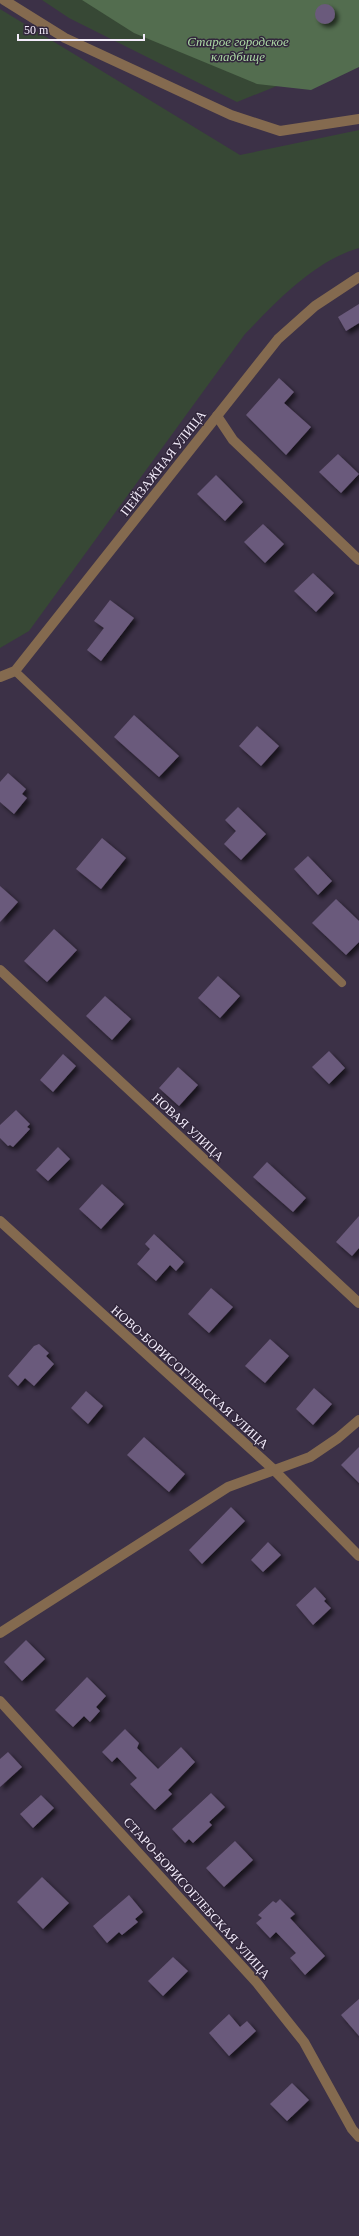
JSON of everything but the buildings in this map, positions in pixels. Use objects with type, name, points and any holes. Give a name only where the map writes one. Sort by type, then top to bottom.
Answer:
[{"type":"street","points":[[4,0],[65,38],[232,115],[280,131],[359,119]]},
{"type":"street","name":"ПЕЙЗАЖНАЯ УЛИЦА","points":[[0,678],[15,671],[278,339],[315,306],[359,277]]},
{"type":"street","points":[[217,416],[232,440],[359,560]]},
{"type":"street","name":"НОВАЯ УЛИЦА","points":[[0,970],[359,1303]]},
{"type":"street","name":"НОВО-БОРИСОГЛЕБСКАЯ УЛИЦА","points":[[0,1221],[273,1469],[359,1556]]},
{"type":"street","points":[[0,1633],[228,1487],[273,1469],[310,1457],[338,1438],[359,1420]]},
{"type":"street","name":"СТАРО-БОРИСОГЛЕБСКАЯ УЛИЦА","points":[[0,1701],[257,1983],[304,2042],[352,2129],[359,2137]]},
{"type":"lane","points":[[15,671],[342,983]]},
{"type":"green space","name":"Старое городское кладбище","points":[[42,0],[359,0],[359,53],[237,102],[69,18]]},
{"type":"green space","name":"Старое городское кладбище","points":[[82,0],[359,0],[359,67],[311,90],[257,84],[134,33]]},
{"type":"green space","points":[[0,9],[240,155],[359,130],[359,248],[342,254],[312,272],[270,308],[245,334],[29,631],[0,648]]}]
